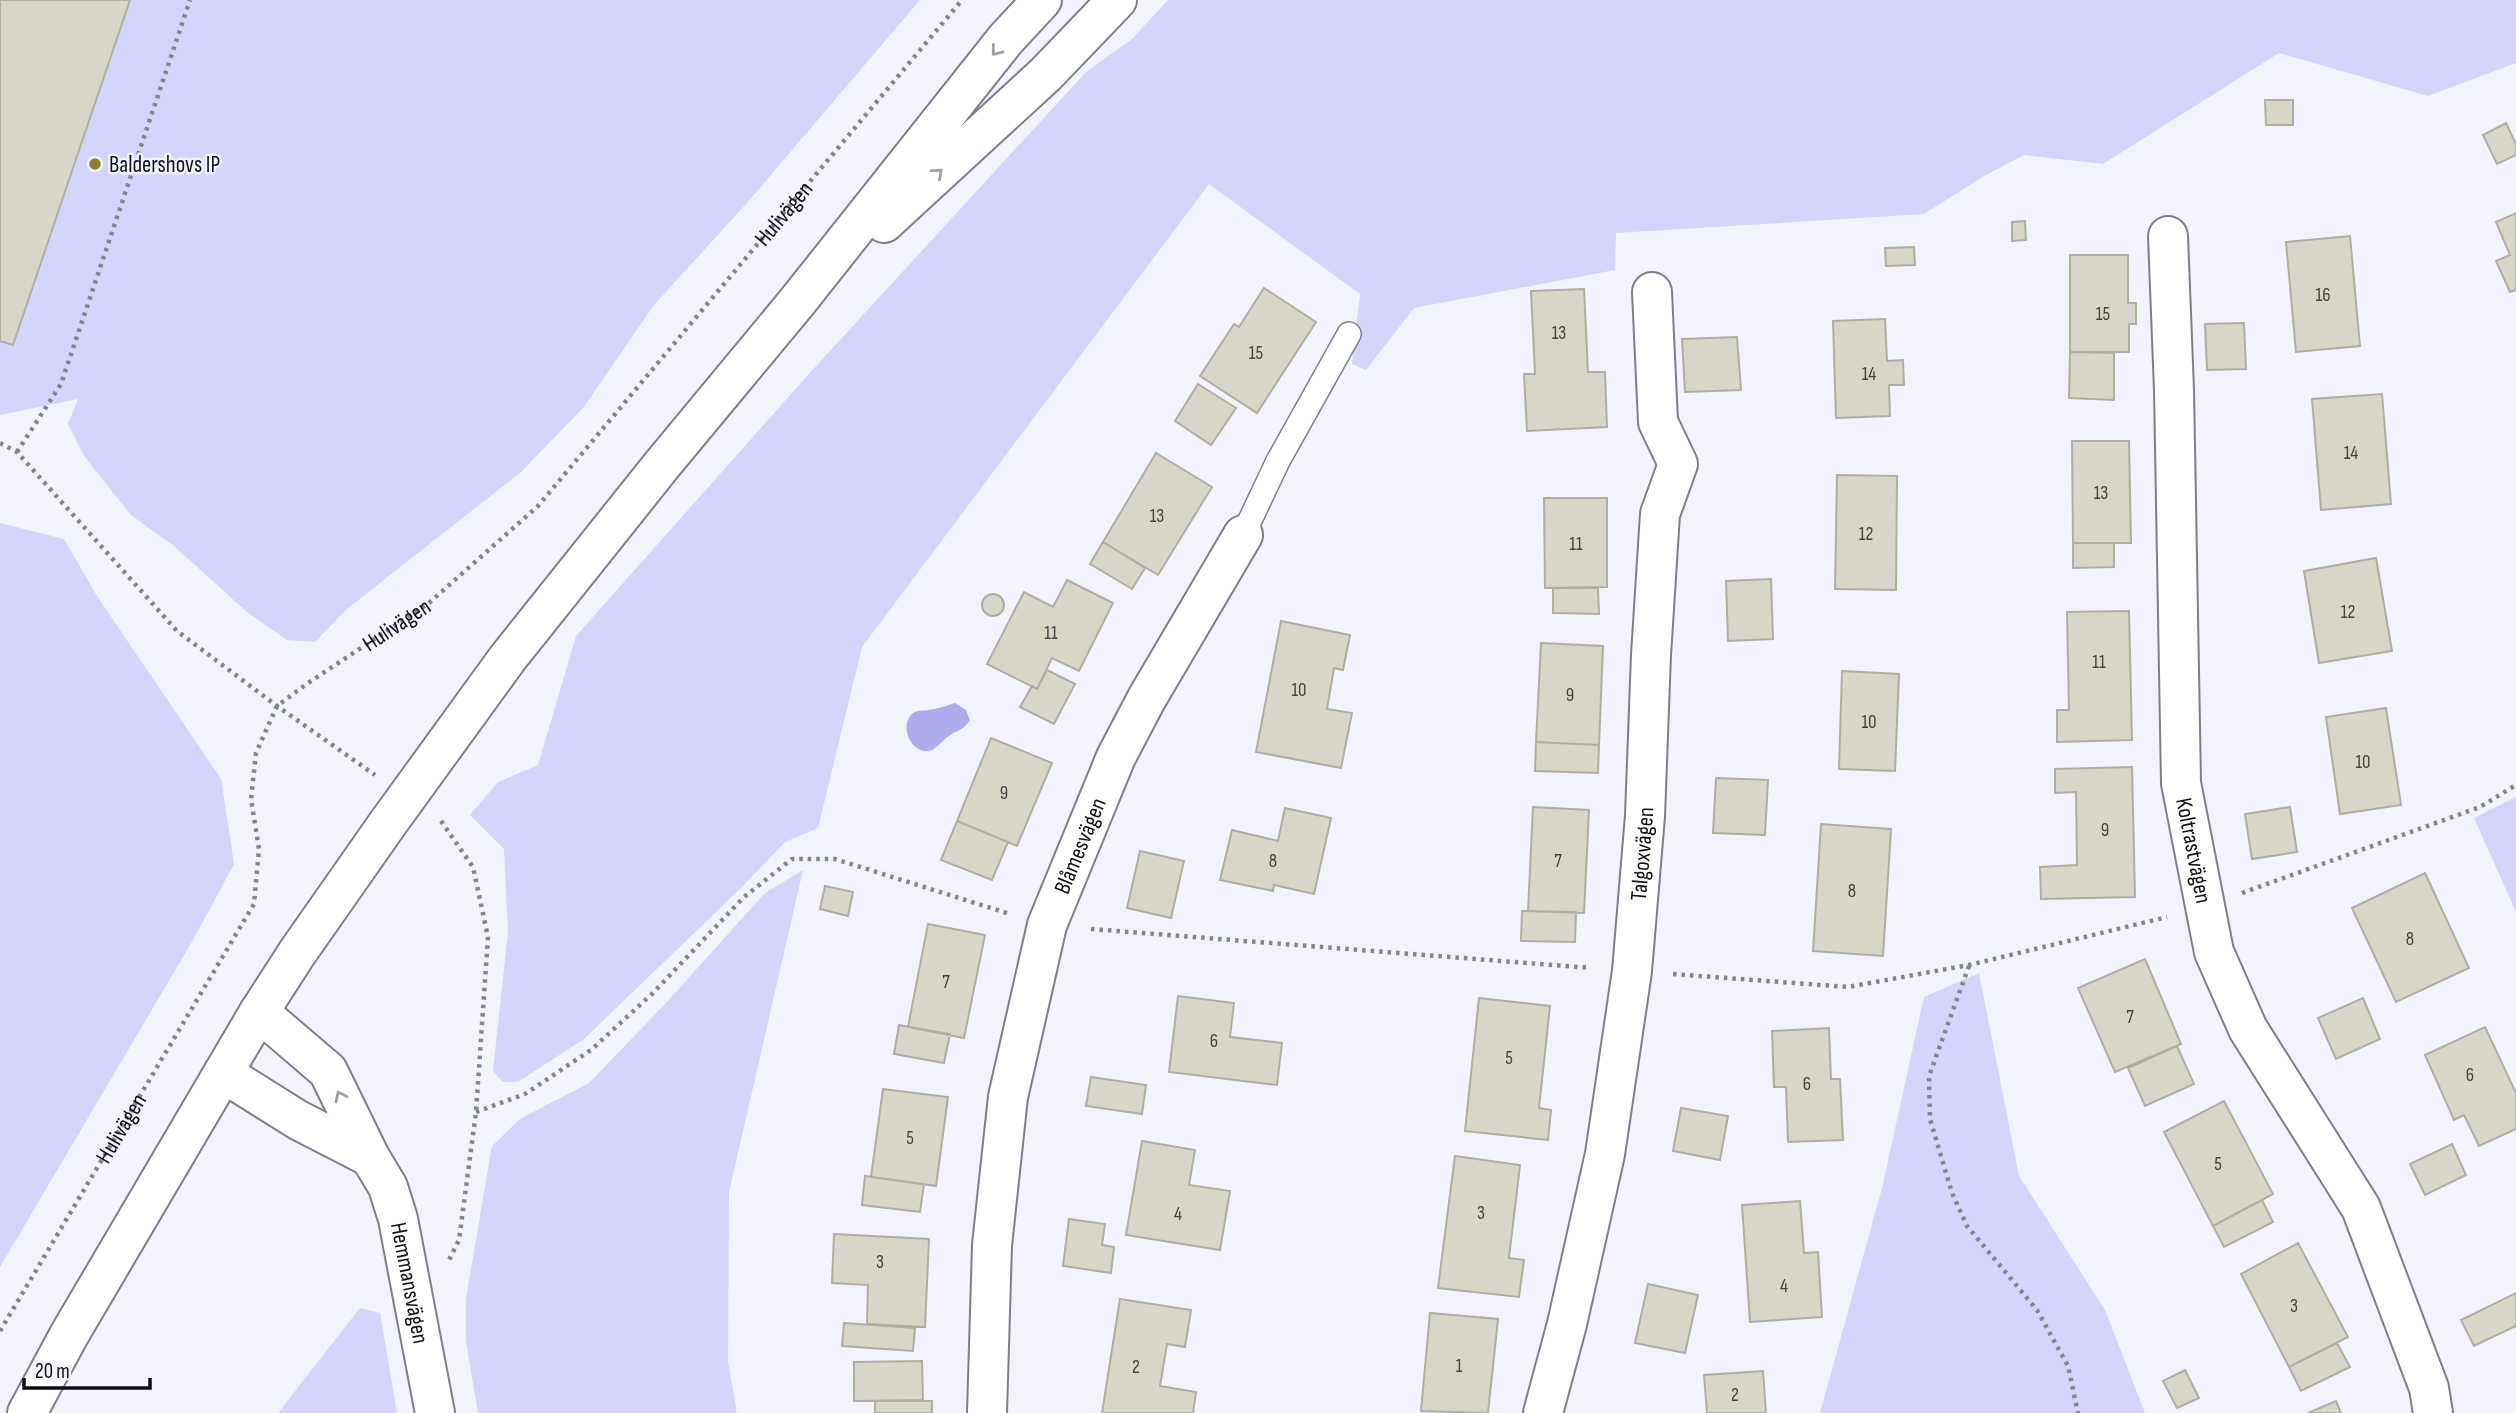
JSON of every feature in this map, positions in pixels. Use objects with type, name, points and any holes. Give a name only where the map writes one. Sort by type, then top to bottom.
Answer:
[{"type":"street","points":[[27,1413],[69,1335],[259,1012],[312,931],[507,659],[661,466],[797,302],[1005,40],[1042,0]]},
{"type":"street","points":[[797,302],[1046,74],[1117,0]]},
{"type":"street","name":"Koltrastvägen","points":[[2168,236],[2174,390],[2181,783],[2214,952],[2248,1029],[2361,1208],[2429,1388],[2433,1413]]},
{"type":"street","name":"Talgoxvägen","points":[[1543,1413],[1567,1324],[1605,1154],[1632,971],[1645,816],[1660,514],[1678,464],[1658,422],[1652,292]]},
{"type":"street","name":"Blåmesvägen","points":[[987,1413],[992,1245],[1008,1097],[1047,925],[1116,757],[1147,698],[1242,535]]},
{"type":"street","name":"Hemmansvägen","points":[[259,1012],[328,1071],[370,1157],[388,1187],[398,1220],[435,1413]]},
{"type":"street","points":[[223,1073],[298,1120],[370,1157]]},
{"type":"lane","name":"Blåmesvägen","points":[[1242,535],[1278,461],[1349,334]]},
{"type":"path","points":[[17,452],[61,384],[190,0]]},
{"type":"path","name":"Hulivägen","points":[[0,1331],[254,904],[259,849],[251,799],[256,753],[277,706],[429,603],[538,506],[962,0]]},
{"type":"path","points":[[0,443],[17,452],[177,631],[378,777]]},
{"type":"path","points":[[476,1112],[525,1094],[591,1050],[653,993],[744,897],[792,859],[835,859],[1047,925],[1848,987],[1969,965],[2205,907],[2480,807],[2516,785]]},
{"type":"path","points":[[440,820],[473,867],[488,937],[476,1112],[458,1240],[446,1266]]},
{"type":"path","points":[[1969,965],[1929,1076],[1930,1119],[1952,1193],[1967,1226],[2037,1310],[2068,1366],[2078,1413]]},
{"type":"shaded area","points":[[0,0],[920,0],[746,204],[654,305],[583,408],[521,472],[347,609],[315,642],[287,640],[247,612],[174,546],[131,515],[84,456],[68,424],[78,399],[0,415]]},
{"type":"shaded area","points":[[1168,0],[2516,0],[2516,63],[2428,96],[2279,53],[2103,164],[2024,155],[1984,176],[1924,214],[1616,233],[1615,270],[1414,308],[1366,370],[1352,364],[1360,294],[1209,184],[862,647],[818,828],[785,842],[584,1039],[518,1082],[503,1082],[493,1071],[508,932],[504,849],[470,815],[498,782],[538,765],[576,636],[807,376],[1086,72],[1132,39]]},
{"type":"shaded area","points":[[0,523],[64,539],[97,596],[221,779],[234,864],[193,940],[0,1267]]},
{"type":"shaded area","points":[[2516,797],[2516,912],[2474,818]]},
{"type":"shaded area","points":[[803,870],[729,1192],[728,1362],[737,1413],[478,1413],[466,1342],[466,1298],[492,1146],[520,1119],[589,1083],[667,1002],[765,893]]},
{"type":"shaded area","points":[[1979,973],[2019,1176],[2105,1310],[2145,1413],[1820,1413],[1882,1188],[1924,997]]},
{"type":"shaded area","points":[[360,1308],[380,1313],[397,1413],[278,1413]]},
{"type":"water","points":[[955,703],[966,710],[970,720],[965,726],[932,750],[924,751],[912,744],[907,729],[910,716],[918,711]]},
{"type":"building","points":[[0,0],[130,0],[13,345],[0,341]]},
{"type":"building","points":[[2265,100],[2293,100],[2293,125],[2266,125]]},
{"type":"building","points":[[2506,123],[2516,144],[2516,155],[2497,164],[2483,135]]},
{"type":"building","points":[[2516,213],[2516,290],[2510,292],[2496,261],[2510,255],[2496,222]]},
{"type":"building","points":[[2025,221],[2026,240],[2012,241],[2012,222]]},
{"type":"building","points":[[2350,236],[2360,346],[2296,352],[2286,242]]},
{"type":"building","points":[[1914,247],[1915,265],[1886,266],[1885,248]]},
{"type":"building","points":[[2070,255],[2128,255],[2128,303],[2136,303],[2136,324],[2129,324],[2129,352],[2070,352]]},
{"type":"building","points":[[1264,288],[1316,322],[1257,413],[1200,376],[1234,324],[1239,327]]},
{"type":"building","points":[[1584,289],[1588,372],[1605,372],[1607,427],[1527,431],[1524,374],[1535,374],[1531,291]]},
{"type":"building","points":[[1885,319],[1887,361],[1903,360],[1904,385],[1889,385],[1890,416],[1836,418],[1833,321]]},
{"type":"building","points":[[2244,323],[2246,369],[2207,370],[2205,324]]},
{"type":"building","points":[[1737,337],[1741,390],[1685,392],[1682,339]]},
{"type":"building","points":[[2070,352],[2114,353],[2114,400],[2069,398]]},
{"type":"building","points":[[1198,384],[1236,408],[1211,445],[1175,421]]},
{"type":"building","points":[[2382,394],[2391,504],[2321,510],[2312,399]]},
{"type":"building","points":[[2072,441],[2129,441],[2131,543],[2073,543]]},
{"type":"building","points":[[1156,453],[1212,487],[1158,575],[1103,542]]},
{"type":"building","points":[[1837,475],[1897,476],[1896,590],[1835,589]]},
{"type":"building","points":[[1544,498],[1607,498],[1607,587],[1545,588]]},
{"type":"building","points":[[1103,542],[1145,568],[1132,589],[1090,564]]},
{"type":"building","points":[[2073,543],[2114,543],[2114,567],[2073,568]]},
{"type":"building","points":[[2376,558],[2392,651],[2319,663],[2304,571]]},
{"type":"building","points":[[1771,579],[1773,639],[1728,641],[1726,581]]},
{"type":"building","points":[[1067,580],[1113,603],[1079,671],[1052,658],[1037,689],[987,664],[1024,592],[1053,607]]},
{"type":"building","points":[[1553,588],[1598,588],[1599,614],[1553,613]]},
{"type":"building","points":[[993,594],[1001,597],[1004,605],[1001,613],[993,616],[985,613],[982,605],[985,597]]},
{"type":"building","points":[[2129,611],[2132,740],[2057,742],[2057,710],[2069,710],[2067,612]]},
{"type":"building","points":[[1281,621],[1350,635],[1343,670],[1334,668],[1327,709],[1352,713],[1341,768],[1256,752]]},
{"type":"building","points":[[1541,643],[1603,646],[1599,745],[1536,742]]},
{"type":"building","points":[[1047,670],[1075,684],[1054,724],[1020,707],[1032,686],[1037,689]]},
{"type":"building","points":[[1842,671],[1899,674],[1895,771],[1839,769]]},
{"type":"building","points":[[2386,708],[2401,805],[2340,814],[2326,717]]},
{"type":"building","points":[[991,738],[1052,763],[1017,846],[957,821]]},
{"type":"building","points":[[1536,742],[1599,745],[1598,773],[1535,771]]},
{"type":"building","points":[[2132,767],[2135,897],[2041,899],[2040,867],[2077,865],[2076,792],[2055,793],[2055,769]]},
{"type":"building","points":[[1716,778],[1768,780],[1765,835],[1713,833]]},
{"type":"building","points":[[1533,807],[1589,810],[1584,913],[1528,911]]},
{"type":"building","points":[[2290,807],[2297,852],[2252,859],[2245,814]]},
{"type":"building","points":[[1285,808],[1331,818],[1314,894],[1274,885],[1273,891],[1220,880],[1232,830],[1278,841]]},
{"type":"building","points":[[957,821],[1008,842],[992,880],[941,860]]},
{"type":"building","points":[[1821,824],[1891,829],[1883,956],[1813,951]]},
{"type":"building","points":[[1140,851],[1184,861],[1171,918],[1127,908]]},
{"type":"building","points":[[2425,873],[2469,968],[2396,1002],[2352,908]]},
{"type":"building","points":[[825,886],[853,892],[848,916],[820,909]]},
{"type":"building","points":[[1522,911],[1576,912],[1575,942],[1521,941]]},
{"type":"building","points":[[928,924],[985,935],[964,1038],[908,1027]]},
{"type":"building","points":[[2145,959],[2181,1044],[2115,1072],[2078,988]]},
{"type":"building","points":[[1178,996],[1234,1003],[1230,1037],[1282,1043],[1277,1085],[1169,1072]]},
{"type":"building","points":[[1479,998],[1550,1006],[1539,1108],[1551,1110],[1548,1140],[1465,1131]]},
{"type":"building","points":[[2363,998],[2380,1039],[2336,1059],[2318,1018]]},
{"type":"building","points":[[899,1025],[950,1034],[944,1063],[894,1054]]},
{"type":"building","points":[[2485,1027],[2516,1093],[2516,1129],[2479,1146],[2464,1115],[2454,1120],[2425,1055]]},
{"type":"building","points":[[1829,1028],[1831,1079],[1840,1079],[1843,1140],[1788,1142],[1786,1087],[1774,1087],[1772,1031]]},
{"type":"building","points":[[2177,1046],[2194,1084],[2145,1106],[2128,1068]]},
{"type":"building","points":[[1091,1077],[1146,1085],[1142,1114],[1086,1106]]},
{"type":"building","points":[[883,1089],[948,1097],[936,1186],[871,1177]]},
{"type":"building","points":[[2224,1101],[2273,1194],[2213,1226],[2164,1132]]},
{"type":"building","points":[[1681,1108],[1728,1116],[1720,1160],[1673,1151]]},
{"type":"building","points":[[1142,1141],[1195,1150],[1189,1185],[1230,1191],[1220,1250],[1126,1235]]},
{"type":"building","points":[[2452,1144],[2466,1175],[2425,1195],[2410,1164]]},
{"type":"building","points":[[1455,1156],[1520,1165],[1509,1258],[1524,1260],[1519,1297],[1438,1288]]},
{"type":"building","points":[[865,1176],[924,1184],[920,1212],[862,1205]]},
{"type":"building","points":[[2262,1200],[2273,1222],[2224,1247],[2213,1226]]},
{"type":"building","points":[[1800,1201],[1804,1253],[1818,1252],[1822,1317],[1750,1322],[1742,1205]]},
{"type":"building","points":[[1069,1219],[1105,1224],[1102,1245],[1114,1247],[1111,1273],[1063,1266]]},
{"type":"building","points":[[834,1234],[929,1239],[925,1327],[867,1324],[868,1285],[832,1283]]},
{"type":"building","points":[[2298,1243],[2348,1337],[2289,1367],[2241,1274]]},
{"type":"building","points":[[1648,1284],[1698,1295],[1685,1353],[1635,1343]]},
{"type":"building","points":[[2516,1293],[2516,1326],[2474,1346],[2461,1320]]},
{"type":"building","points":[[1120,1299],[1191,1310],[1185,1347],[1167,1344],[1160,1386],[1196,1392],[1193,1413],[1102,1413]]},
{"type":"building","points":[[1430,1313],[1498,1319],[1488,1413],[1421,1411]]},
{"type":"building","points":[[844,1323],[915,1328],[913,1351],[842,1346]]},
{"type":"building","points":[[2337,1343],[2350,1367],[2301,1391],[2289,1367]]},
{"type":"building","points":[[922,1361],[923,1400],[854,1401],[854,1362]]},
{"type":"building","points":[[2185,1370],[2199,1398],[2177,1408],[2163,1381]]},
{"type":"building","points":[[1763,1371],[1766,1413],[1707,1413],[1704,1375]]},
{"type":"building","points":[[875,1401],[932,1401],[932,1413],[875,1413]]},
{"type":"building","points":[[2336,1401],[2341,1413],[2308,1413]]},
{"type":"place","name":"Baldershovs IP","points":[[95,164]]}]
